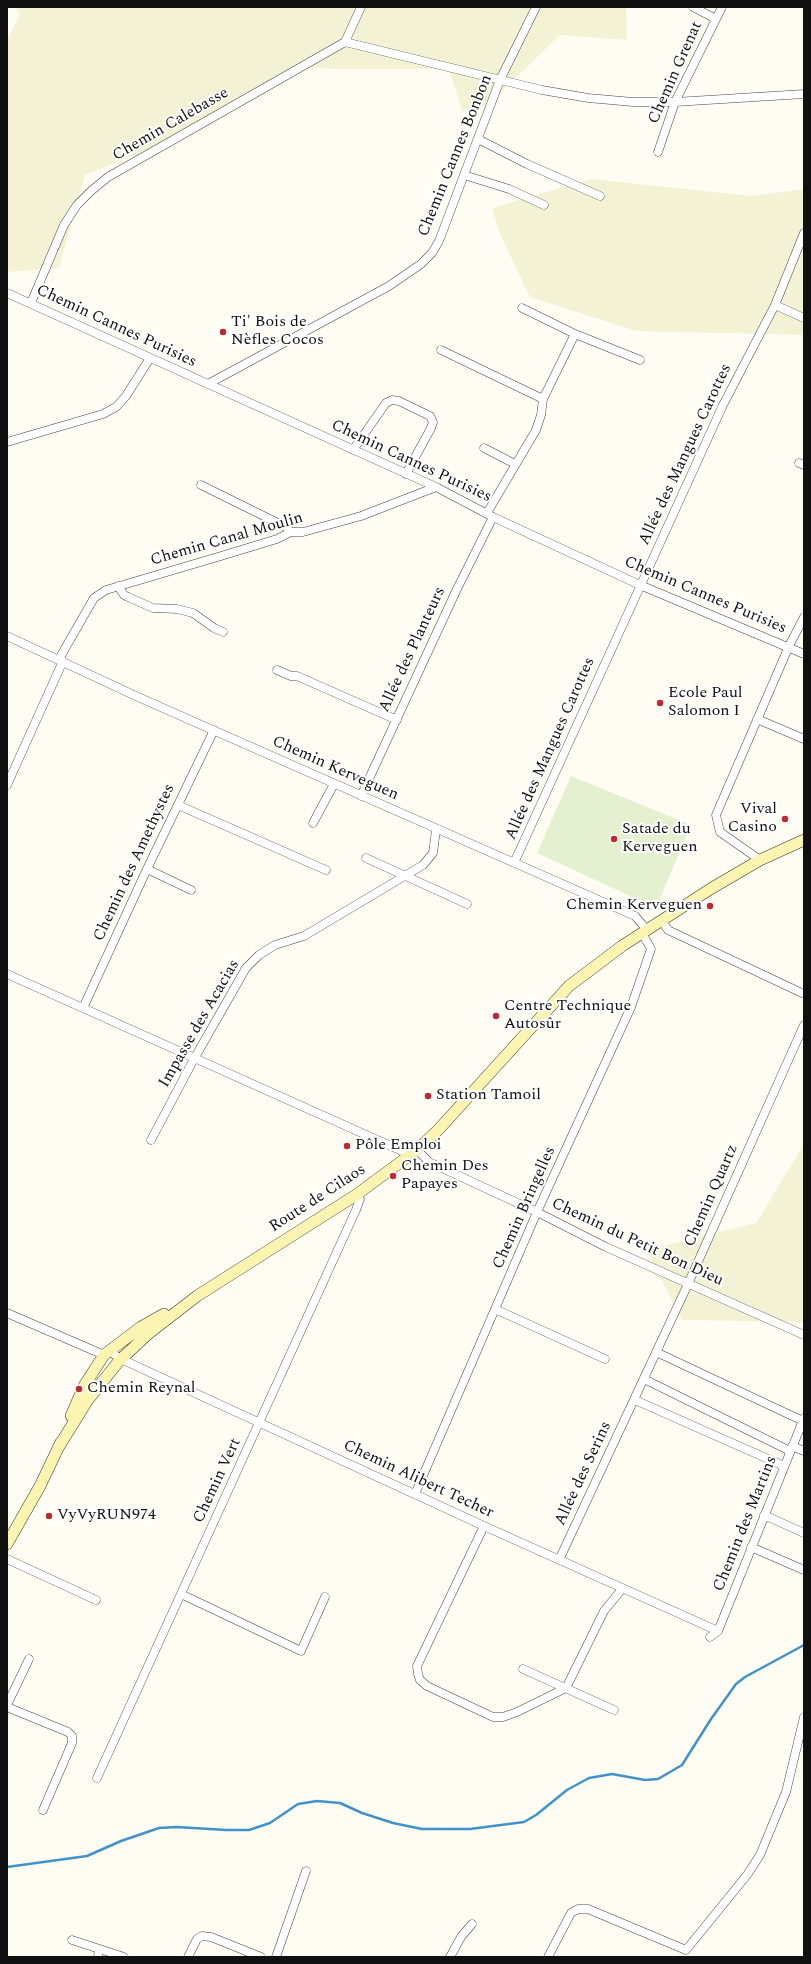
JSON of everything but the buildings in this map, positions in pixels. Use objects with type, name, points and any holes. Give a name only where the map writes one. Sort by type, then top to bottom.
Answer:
[{"type":"main road","name":"Route de Cilaos","points":[[79,1408],[84,1386],[106,1353],[141,1327],[197,1296],[356,1195],[413,1154],[439,1129],[569,986],[645,932],[760,860],[804,840]]},
{"type":"main road","name":"Route de Cilaos","points":[[7,1544],[40,1486],[79,1408],[121,1359],[148,1334],[197,1296]]},
{"type":"street","points":[[361,7],[345,42],[542,90],[588,98],[633,102],[675,102],[804,94]]},
{"type":"street","name":"Chemin Cannes Bonbon","points":[[208,384],[389,286],[421,264],[432,253],[439,241],[500,80],[536,7]]},
{"type":"street","points":[[693,7],[716,19]]},
{"type":"street","name":"Chemin Grenat","points":[[658,152],[675,102],[722,7]]},
{"type":"street","name":"Chemin Calebasse","points":[[31,303],[64,225],[77,205],[91,191],[108,177],[345,42]]},
{"type":"street","points":[[478,139],[527,164],[600,196]]},
{"type":"street","points":[[464,175],[509,189],[544,205]]},
{"type":"street","name":"Allée des Mangues Carottes","points":[[514,863],[640,585],[675,514],[723,405],[775,305],[804,233]]},
{"type":"street","name":"Chemin Cannes Purisies","points":[[7,293],[436,487],[490,515],[640,585],[789,646],[804,654]]},
{"type":"street","points":[[775,305],[804,318]]},
{"type":"street","points":[[522,308],[575,334],[640,360]]},
{"type":"street","name":"Allée des Planteurs","points":[[360,796],[397,720],[514,464],[536,430],[541,415],[543,399],[575,334]]},
{"type":"street","points":[[441,350],[543,399]]},
{"type":"street","points":[[9,440],[103,414],[116,407],[126,396],[150,358]]},
{"type":"street","points":[[353,450],[386,403],[392,400],[399,401],[430,416],[433,422],[406,474]]},
{"type":"street","points":[[484,448],[514,464]]},
{"type":"street","points":[[201,485],[286,527],[291,532]]},
{"type":"street","name":"Chemin Canal Moulin","points":[[7,785],[61,660],[94,598],[106,590],[277,539],[291,532],[303,532],[361,516],[436,487]]},
{"type":"street","points":[[118,586],[124,595],[153,608],[177,609],[193,612],[214,628],[223,632]]},
{"type":"street","points":[[760,860],[720,832],[716,821],[718,810],[789,646],[804,617]]},
{"type":"street","name":"Chemin Kerveguen","points":[[7,636],[436,830],[635,916],[645,932]]},
{"type":"street","points":[[277,670],[291,676],[297,676],[397,720]]},
{"type":"street","points":[[758,719],[804,739]]},
{"type":"street","name":"Chemin des Amethystes","points":[[83,1008],[147,869],[214,730]]},
{"type":"street","points":[[313,823],[334,784]]},
{"type":"street","points":[[178,804],[326,870]]},
{"type":"street","name":"Impasse des Acacias","points":[[151,1140],[194,1059],[246,968],[259,955],[275,945],[304,936],[423,865],[431,858],[436,830]]},
{"type":"street","points":[[366,858],[467,904]]},
{"type":"street","points":[[147,869],[191,890]]},
{"type":"street","points":[[662,921],[668,930],[804,994]]},
{"type":"street","name":"Chemin Bringelles","points":[[415,1494],[537,1212],[631,1007],[651,949],[645,932]]},
{"type":"street","name":"Chemin du Petit Bon Dieu","points":[[7,974],[194,1059],[402,1151],[413,1154],[537,1212],[606,1247],[804,1335]]},
{"type":"street","name":"Chemin Quartz","points":[[634,1400],[688,1284],[804,1024]]},
{"type":"street","name":"Chemin Vert","points":[[97,1778],[356,1210],[360,1199],[356,1195]]},
{"type":"street","points":[[495,1309],[605,1359]]},
{"type":"street","points":[[7,1313],[106,1353]]},
{"type":"street","points":[[656,1352],[803,1419]]},
{"type":"street","name":"Chemin Alibert Techer","points":[[106,1353],[622,1589],[718,1631]]},
{"type":"street","points":[[644,1379],[791,1448],[804,1451]]},
{"type":"street","points":[[634,1400],[784,1466]]},
{"type":"street","name":"Allée des Serins","points":[[559,1560],[634,1400]]},
{"type":"street","name":"Chemin des Martins","points":[[718,1631],[803,1419]]},
{"type":"street","points":[[764,1515],[804,1534]]},
{"type":"street","points":[[484,1526],[417,1666],[420,1680],[427,1686],[493,1717],[503,1717],[517,1712],[566,1688],[604,1611],[622,1589]]},
{"type":"street","points":[[752,1547],[804,1570]]},
{"type":"street","points":[[7,1559],[96,1600]]},
{"type":"street","points":[[181,1594],[301,1651],[325,1597]]},
{"type":"street","points":[[710,1637],[718,1631]]},
{"type":"street","points":[[29,1659],[7,1706],[68,1732],[72,1736],[72,1743],[42,1810]]},
{"type":"street","points":[[523,1669],[614,1710]]},
{"type":"street","points":[[548,1957],[571,1913],[578,1909],[588,1909],[686,1950],[747,1875],[760,1855],[786,1792],[804,1717]]},
{"type":"street","points":[[276,1957],[306,1871]]},
{"type":"street","points":[[450,1957],[460,1936],[472,1924]]},
{"type":"street","points":[[188,1957],[197,1939],[202,1936],[211,1937],[261,1957]]},
{"type":"street","points":[[72,1940],[99,1953],[124,1957]]},
{"type":"shaded area","points":[[15,7],[626,7],[627,40],[560,35],[488,105],[462,111],[449,69],[335,69],[294,66],[203,128],[85,175],[59,268],[7,272],[7,40],[20,15]]},
{"type":"shaded area","points":[[591,179],[752,196],[804,189],[804,335],[636,331],[530,297],[500,234],[492,208]]},
{"type":"shaded area","points":[[804,1144],[804,1322],[682,1320],[646,1250],[756,1223]]},
{"type":"green space","name":"Satade du Kerveguen","points":[[571,776],[691,825],[656,908],[537,853]]},
{"type":"waterway","points":[[7,1867],[87,1856],[121,1841],[159,1828],[177,1827],[249,1830],[270,1823],[298,1804],[317,1801],[340,1803],[362,1813],[393,1823],[422,1829],[470,1829],[524,1822],[536,1815],[567,1790],[589,1778],[612,1774],[645,1780],[658,1779],[682,1765],[711,1719],[736,1684],[745,1677],[804,1645]]},
{"type":"place","name":"Ti' Bois de Nèfles Cocos","points":[[223,332]]},
{"type":"place","name":"Ecole Paul Salomon I","points":[[660,703]]},
{"type":"place","name":"Vival Casino","points":[[785,819]]},
{"type":"place","name":"Satade du Kerveguen","points":[[614,839]]},
{"type":"place","name":"Chemin Kerveguen","points":[[710,906]]},
{"type":"place","name":"Centre Technique Autosûr","points":[[496,1016]]},
{"type":"place","name":"Station Tamoil","points":[[428,1096]]},
{"type":"place","name":"Pôle Emploi","points":[[347,1146]]},
{"type":"place","name":"Chemin Des Papayes","points":[[393,1176]]},
{"type":"place","name":"Chemin Reynal","points":[[79,1389]]},
{"type":"place","name":"VyVyRUN974","points":[[49,1516]]}]
